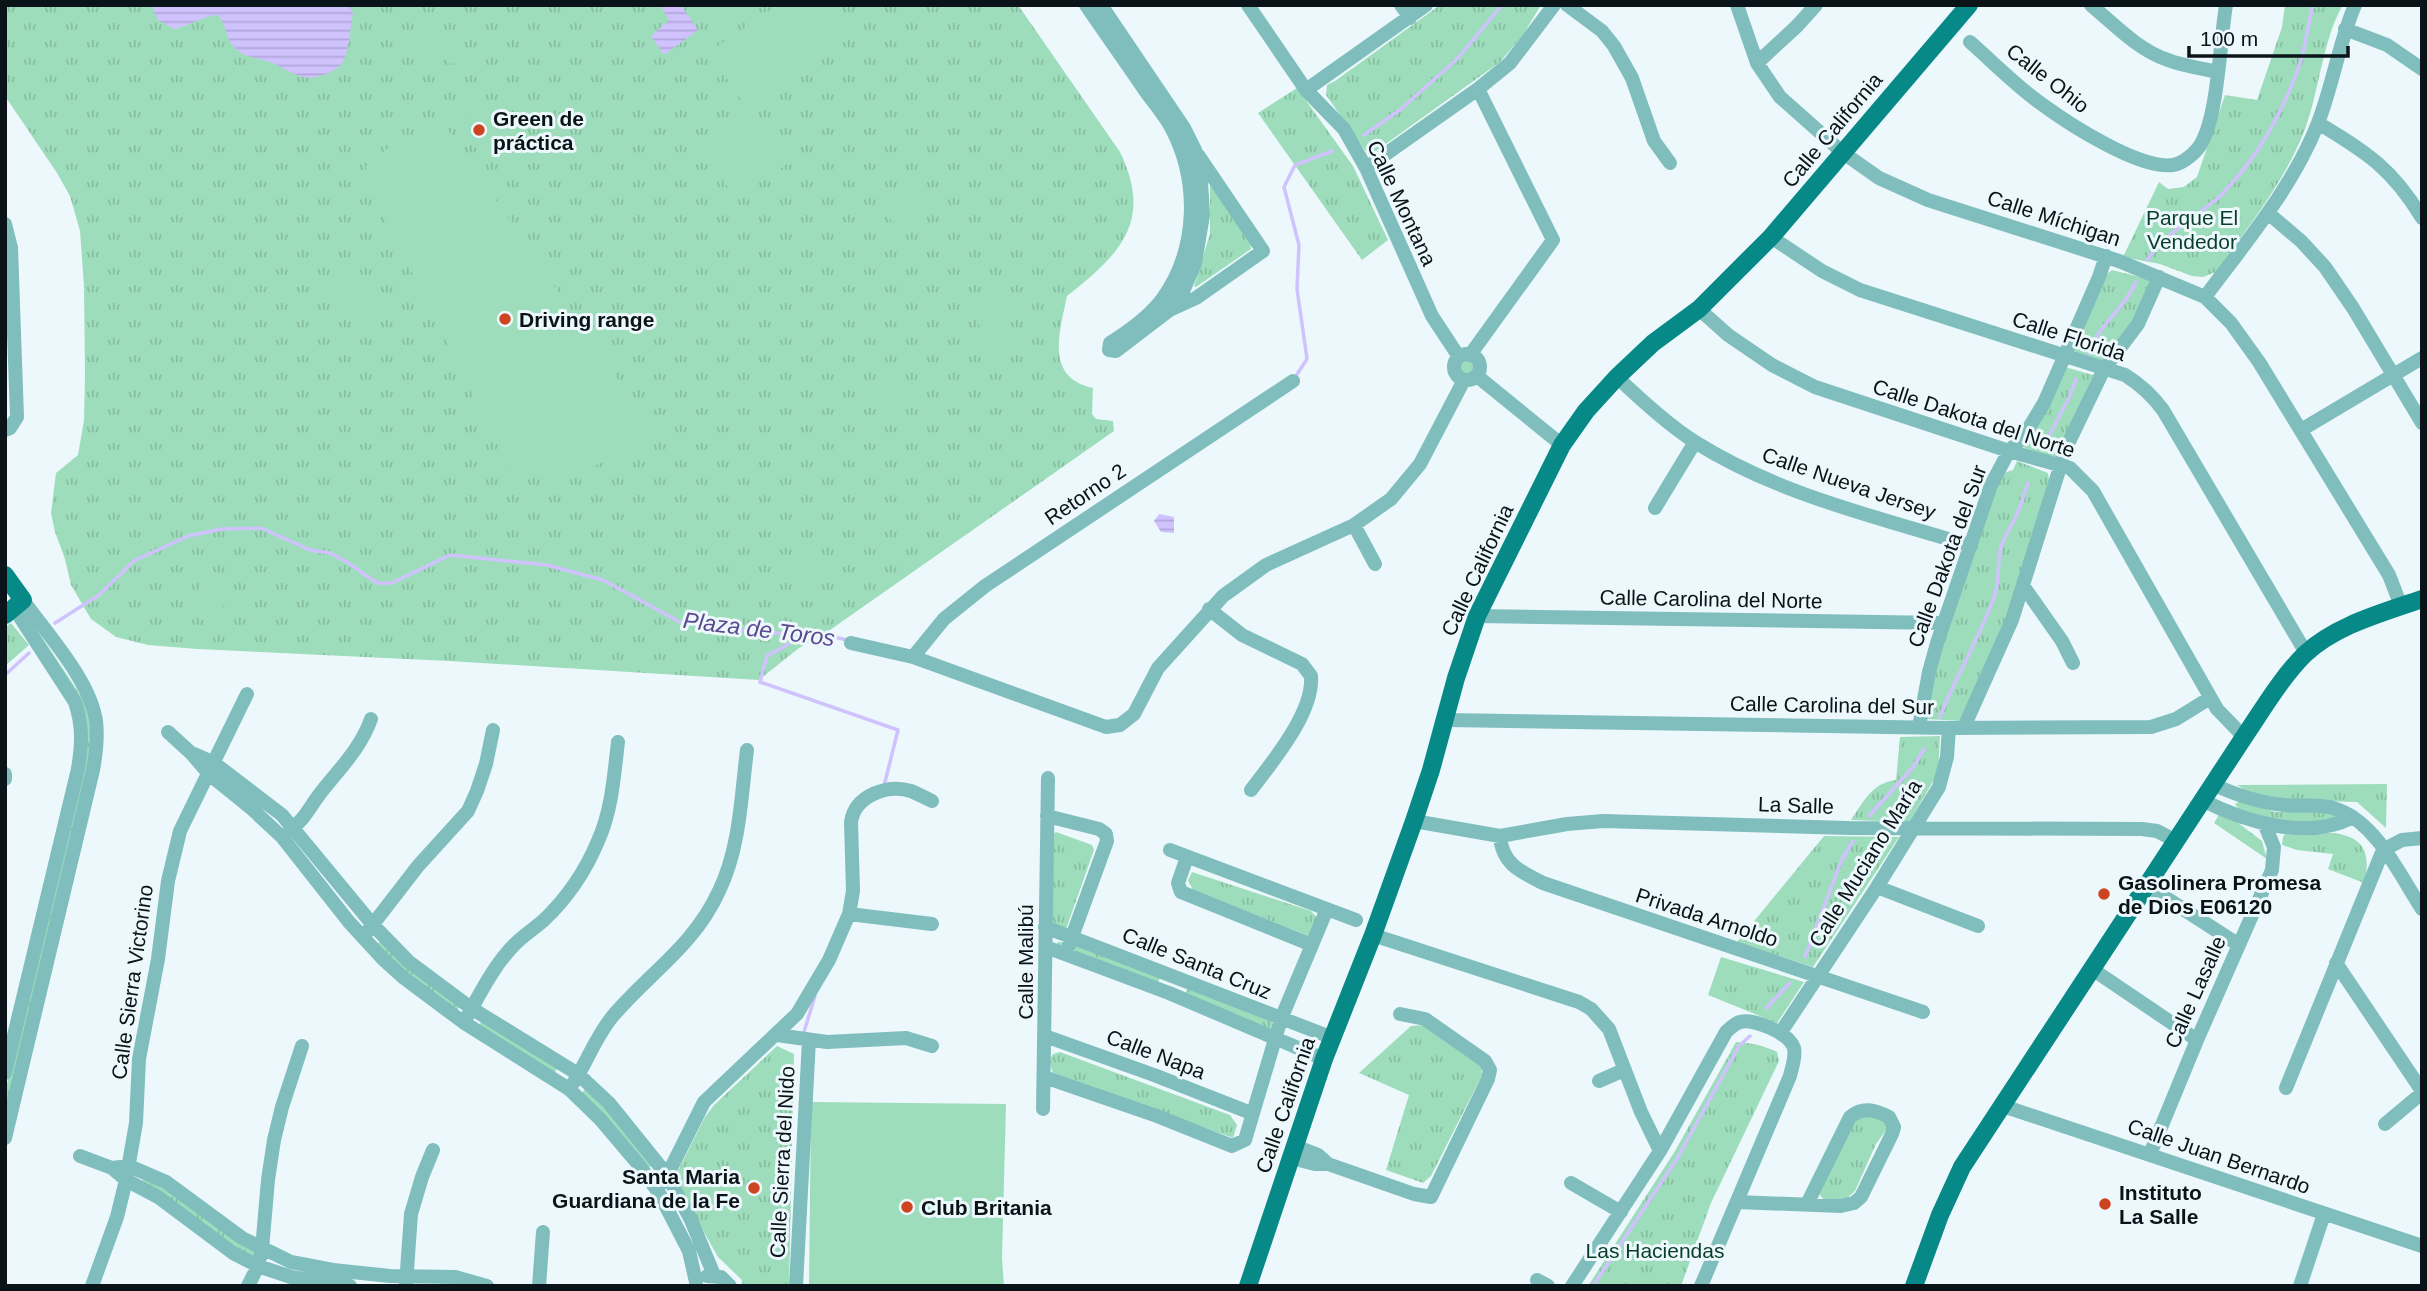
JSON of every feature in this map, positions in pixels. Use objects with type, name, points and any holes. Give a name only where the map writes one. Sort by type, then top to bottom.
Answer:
[{"type":"main road","name":"Calle California","points":[[1248,1286],[1324,1059],[1414,821],[1477,616],[1562,444],[1586,411],[1617,377],[1653,343],[1699,309],[1771,237],[1969,5]]},
{"type":"main road","points":[[5,575],[12,604]]},
{"type":"main road","points":[[1913,1286],[1962,1167],[2202,800],[2293,667],[2325,638],[2347,626],[2422,599]]},
{"type":"street","points":[[1086,5],[1171,127],[1183,156],[1197,215],[1175,279],[1150,313],[1110,343],[1108,350],[1116,351],[1171,309],[1181,296],[1195,263],[1201,182],[1195,150]]},
{"type":"street","points":[[1101,5],[1263,251],[1196,298],[1171,309],[1150,313]]},
{"type":"street","name":"Calle Montana","points":[[1248,5],[1306,90],[1344,130],[1366,168],[1432,316],[1464,356]]},
{"type":"street","points":[[1402,5],[1410,18]]},
{"type":"street","points":[[1306,90],[1426,5]]},
{"type":"street","points":[[1366,168],[1478,89],[1510,63],[1554,5]]},
{"type":"street","points":[[1567,5],[1602,31],[1614,47],[1632,78],[1654,141],[1670,163]]},
{"type":"street","name":"Calle Míchigan","points":[[1737,5],[1758,63],[1780,97],[1842,152],[1879,178],[1928,200],[2106,256],[2205,297],[2238,332],[2301,430],[2389,575],[2401,606]]},
{"type":"street","points":[[1758,63],[1816,5]]},
{"type":"street","points":[[2091,5],[2140,46],[2154,54],[2170,61],[2217,72]]},
{"type":"street","name":"Calle Ohio","points":[[1970,41],[2041,104],[2091,138],[2159,165],[2175,165],[2191,156],[2202,143],[2212,110],[2226,5]]},
{"type":"street","points":[[2205,297],[2268,213],[2296,169],[2318,123],[2345,29],[2355,5]]},
{"type":"street","points":[[2345,29],[2387,45],[2422,69]]},
{"type":"street","points":[[1478,89],[1553,240],[1464,356],[1455,364],[1455,372],[1471,378],[1562,444]]},
{"type":"street","points":[[2318,123],[2365,152],[2392,176],[2422,218]]},
{"type":"street","points":[[2268,213],[2301,241],[2325,267],[2422,423]]},
{"type":"street","points":[[5,224],[11,248],[17,417],[10,428],[5,430]]},
{"type":"street","name":"Calle Florida","points":[[1771,237],[1822,271],[1860,290],[2125,375],[2141,385],[2163,410],[2306,653]]},
{"type":"street","name":"Calle Dakota del Sur","points":[[1919,727],[1929,672],[1943,623],[1991,485],[2009,451],[2035,420],[2065,357],[2106,256]]},
{"type":"street","points":[[1965,727],[2000,650],[2024,587],[2059,465],[2104,369],[2138,324],[2159,277]]},
{"type":"street","name":"Calle Dakota del Norte","points":[[1699,309],[1728,335],[1772,365],[1815,387],[2009,451],[2070,468],[2093,491],[2217,709],[2244,737]]},
{"type":"street","points":[[851,643],[913,657],[1106,727],[1128,720],[1134,714],[1158,668],[1209,609],[1231,590],[1266,565],[1354,525],[1379,509],[1405,485],[1479,363],[1464,356]]},
{"type":"street","points":[[2301,430],[2422,358]]},
{"type":"street","name":"Calle Nueva Jersey","points":[[1617,377],[1653,411],[1695,442],[1744,470],[1794,491],[1971,546]]},
{"type":"street","name":"Retorno 2","points":[[913,657],[944,619],[985,586],[1293,381]]},
{"type":"street","points":[[1656,508],[1695,442]]},
{"type":"street","points":[[1354,525],[1376,564]]},
{"type":"street","points":[[2024,587],[2062,641],[2073,663]]},
{"type":"street","points":[[5,1073],[78,769],[83,738],[75,702],[12,604]]},
{"type":"street","points":[[5,1138],[93,770],[97,740],[93,707],[84,687],[12,604]]},
{"type":"street","points":[[1209,609],[1248,639],[1302,664],[1311,676],[1309,696],[1293,731],[1251,790]]},
{"type":"street","name":"Calle Carolina del Norte","points":[[1477,616],[1943,623]]},
{"type":"street","name":"Calle Sierra Victorino","points":[[92,1286],[117,1217],[128,1173],[136,1123],[139,1059],[158,959],[173,854],[180,831],[247,694]]},
{"type":"street","name":"Calle Carolina del Sur","points":[[1446,720],[1949,728],[2151,727],[2176,719],[2210,698]]},
{"type":"street","points":[[288,832],[303,821],[317,797],[364,738],[371,719]]},
{"type":"street","name":"Calle Muciano María","points":[[1781,1032],[1939,787],[1948,757],[1949,728]]},
{"type":"street","points":[[362,938],[418,866],[468,811],[486,764],[493,730]]},
{"type":"street","points":[[168,732],[251,808],[288,832],[408,961],[471,1008],[579,1074],[609,1103],[667,1175],[691,1220],[714,1275]]},
{"type":"street","points":[[463,1022],[502,960],[566,895],[584,869],[599,840],[607,816],[618,742]]},
{"type":"street","points":[[569,1089],[603,1029],[685,943],[720,891],[736,841],[747,750]]},
{"type":"street","name":"Calle Malibú","points":[[1042,1109],[1048,778]]},
{"type":"street","points":[[2213,784],[2250,799],[2323,806],[2353,817],[2383,850],[2422,909]]},
{"type":"street","name":"Calle Sierra del Nido","points":[[659,1193],[704,1102],[797,1014],[829,960],[849,914],[853,891],[851,822],[857,806],[873,794],[890,790],[910,791],[932,801]]},
{"type":"street","points":[[2202,800],[2234,814],[2264,823],[2292,827],[2323,828],[2339,825],[2353,817]]},
{"type":"street","points":[[2292,827],[2294,805]]},
{"type":"street","name":"Calle Malibú","points":[[1047,816],[1099,829],[1106,834],[1107,841],[1065,954]]},
{"type":"street","name":"La Salle","points":[[1414,821],[1500,836],[1567,824],[1603,821],[1914,828],[2142,829],[2157,831],[2176,841]]},
{"type":"street","name":"Calle Lasalle","points":[[2150,1154],[2272,870],[2274,847],[2264,823]]},
{"type":"street","points":[[288,832],[362,938],[404,978],[463,1022],[569,1089],[631,1156],[659,1193],[689,1251],[695,1284],[704,1277],[714,1275],[730,1286]]},
{"type":"street","name":"Privada Arnoldo","points":[[1500,836],[1501,848],[1509,863],[1543,883],[1923,1012]]},
{"type":"street","points":[[2286,1088],[2383,850],[2402,840],[2422,838]]},
{"type":"street","points":[[1170,850],[1356,920]]},
{"type":"street","points":[[1187,857],[1178,883],[1181,892],[1312,946]]},
{"type":"street","points":[[2147,885],[2239,945]]},
{"type":"street","points":[[1877,887],[1978,926]]},
{"type":"street","points":[[1044,1077],[1157,1116],[1232,1146],[1245,1140],[1281,1019],[1327,909]]},
{"type":"street","points":[[849,914],[932,924]]},
{"type":"street","name":"Calle Santa Cruz","points":[[1045,927],[1333,1038]]},
{"type":"street","points":[[1373,935],[1579,1002],[1591,1009],[1609,1029],[1660,1151]]},
{"type":"street","name":"Calle Santa Cruz","points":[[1046,947],[1169,993],[1324,1059]]},
{"type":"street","points":[[2336,962],[2422,1092],[2385,1124]]},
{"type":"street","points":[[2092,969],[2197,1040]]},
{"type":"street","points":[[1169,993],[1176,976]]},
{"type":"street","points":[[1293,1152],[1315,1164],[1328,1164],[1414,1194],[1431,1197],[1490,1070],[1485,1061],[1425,1019],[1400,1014]]},
{"type":"street","points":[[1572,1286],[1660,1151],[1726,1032],[1737,1023],[1748,1021],[1781,1032],[1790,1040],[1794,1049],[1794,1060],[1790,1076],[1701,1286]]},
{"type":"street","points":[[777,1035],[827,1042],[906,1038],[932,1046]]},
{"type":"street","name":"Calle Napa","points":[[1045,1036],[1154,1075],[1251,1114]]},
{"type":"street","name":"Calle Sierra del Nido","points":[[796,1286],[809,1040]]},
{"type":"street","points":[[248,1286],[258,1266],[262,1249],[274,1140],[302,1046]]},
{"type":"street","points":[[1599,1081],[1624,1070]]},
{"type":"street","name":"Calle Juan Bernardo","points":[[2003,1105],[2422,1246]]},
{"type":"street","points":[[1737,1202],[1841,1206],[1854,1203],[1892,1134],[1894,1127],[1889,1117],[1873,1110],[1859,1111],[1850,1117],[1807,1204]]},
{"type":"street","points":[[406,1281],[411,1214],[433,1150]]},
{"type":"street","points":[[80,1156],[128,1173],[166,1182],[216,1221],[262,1249],[291,1262],[406,1281],[455,1277],[487,1286]]},
{"type":"street","points":[[128,1173],[208,1236],[258,1266],[291,1277],[350,1286]]},
{"type":"street","points":[[1571,1183],[1621,1212]]},
{"type":"street","points":[[2300,1286],[2324,1214]]},
{"type":"street","points":[[539,1286],[543,1232]]},
{"type":"green space","points":[[5,5],[1018,5],[1120,152],[1130,177],[1132,218],[1126,235],[1102,266],[1067,296],[1059,338],[1061,364],[1067,374],[1078,383],[1093,388],[1092,414],[1096,419],[1113,421],[1114,431],[830,630],[799,648],[759,680],[197,649],[148,645],[116,637],[91,619],[71,585],[51,513],[56,473],[78,455],[84,420],[84,286],[80,231],[70,196],[5,96]]},
{"type":"green space","points":[[712,5],[764,5],[729,30]]},
{"type":"green space","points":[[778,5],[822,5],[843,35],[744,104],[709,52]]},
{"type":"green space","points":[[1440,5],[1541,5],[1523,35],[1500,62],[1369,156],[1326,95],[1327,85]]},
{"type":"green space","name":"Parque El Vendedor","points":[[2285,5],[2343,5],[2326,49],[2305,129],[2287,167],[2253,221],[2216,272],[2203,277],[2192,276],[2160,264],[2123,257],[2159,182],[2168,189],[2184,187],[2197,177],[2225,95],[2257,100],[2282,27]]},
{"type":"green space","points":[[427,25],[456,41],[460,52],[456,63],[450,64],[438,52],[420,58],[413,55],[408,47],[412,34]]},
{"type":"green space","points":[[1297,88],[1353,166],[1388,240],[1362,260],[1258,113]]},
{"type":"green space","name":"Green de práctica","points":[[474,104],[482,106],[500,134],[501,141],[492,152],[481,153],[454,125],[455,118]]},
{"type":"green space","points":[[753,116],[787,164],[736,199],[702,150]]},
{"type":"green space","name":"Driving range","points":[[433,126],[446,127],[639,410],[652,436],[570,479],[557,480],[509,468],[367,182],[366,166],[391,146]]},
{"type":"green space","points":[[1210,184],[1249,235],[1251,249],[1196,287],[1194,286],[1210,234]]},
{"type":"green space","points":[[900,190],[922,195],[928,205],[924,216],[918,222],[899,230],[891,221],[889,204]]},
{"type":"green space","points":[[2112,270],[2152,280],[2144,305],[2101,362],[2072,352],[2102,278]]},
{"type":"green space","points":[[338,278],[355,279],[363,284],[377,308],[372,316],[361,316],[353,304],[331,296],[327,290],[332,281]]},
{"type":"green space","points":[[994,298],[1004,304],[1004,319],[1017,334],[1012,347],[1003,353],[993,353],[973,313],[981,300]]},
{"type":"green space","points":[[1468,358],[1474,361],[1477,367],[1474,373],[1468,376],[1462,373],[1459,367],[1462,361]]},
{"type":"green space","points":[[2065,367],[2093,375],[2055,459],[2023,447],[2050,401]]},
{"type":"green space","points":[[895,373],[913,391],[905,402],[889,406],[872,395],[872,388],[888,374]]},
{"type":"green space","points":[[2017,461],[2048,473],[2049,480],[2000,645],[1961,721],[1926,719],[1927,684],[1993,489],[2004,473],[2013,470]]},
{"type":"green space","points":[[806,561],[813,563],[821,583],[819,595],[808,601],[799,600],[794,593],[800,580],[797,569]]},
{"type":"green space","points":[[213,569],[217,577],[224,578],[227,596],[215,617],[210,621],[202,620],[191,609],[202,582]]},
{"type":"green space","points":[[24,610],[83,699],[89,720],[91,749],[5,1118],[5,1093],[86,734]]},
{"type":"green space","points":[[11,623],[29,645],[5,666],[5,627]]},
{"type":"green space","points":[[1940,736],[1938,773],[1909,822],[1851,820],[1875,789],[1896,780],[1900,737]]},
{"type":"green space","points":[[2387,784],[2386,828],[2357,802],[2261,800],[2237,785]]},
{"type":"green space","points":[[2240,801],[2276,812],[2339,812],[2338,818],[2329,822],[2278,822],[2252,817],[2242,812],[2235,804]]},
{"type":"green space","points":[[2220,813],[2229,816],[2262,841],[2267,859],[2214,823]]},
{"type":"green space","points":[[2287,831],[2334,833],[2357,841],[2364,850],[2367,864],[2364,883],[2328,869],[2333,854],[2297,850],[2282,845]]},
{"type":"green space","points":[[1056,832],[1092,845],[1094,850],[1065,932],[1052,925],[1052,835]]},
{"type":"green space","points":[[1824,836],[1899,837],[1813,967],[1737,942]]},
{"type":"green space","points":[[1192,872],[1311,911],[1317,918],[1309,936],[1193,890],[1188,880]]},
{"type":"green space","points":[[381,941],[460,1006],[456,1012],[375,945]]},
{"type":"green space","points":[[1058,942],[1068,943],[1160,978],[1156,988],[1055,947]]},
{"type":"green space","points":[[1721,957],[1804,982],[1777,1023],[1708,995]]},
{"type":"green space","points":[[1187,989],[1273,1021],[1270,1031],[1184,998]]},
{"type":"green space","points":[[482,1020],[559,1066],[553,1075],[478,1028]]},
{"type":"green space","points":[[1425,1025],[1481,1064],[1482,1075],[1431,1176],[1423,1183],[1386,1170],[1409,1095],[1359,1073],[1411,1026]]},
{"type":"green space","name":"Las Haciendas","points":[[1736,1042],[1777,1052],[1779,1061],[1711,1203],[1681,1286],[1588,1286],[1675,1151]]},
{"type":"green space","points":[[777,1046],[794,1054],[789,1286],[741,1286],[742,1280],[718,1257],[674,1179],[705,1117],[714,1105]]},
{"type":"green space","points":[[1060,1052],[1230,1115],[1237,1125],[1233,1138],[1053,1073],[1049,1061],[1053,1054]]},
{"type":"green space","points":[[585,1089],[611,1113],[653,1163],[648,1170],[580,1095]]},
{"type":"green space","name":"Club Britania","points":[[811,1102],[1006,1104],[1002,1258],[1004,1286],[809,1286]]},
{"type":"green space","points":[[1860,1113],[1886,1121],[1887,1129],[1876,1144],[1855,1191],[1846,1199],[1824,1200],[1816,1190]]},
{"type":"green space","points":[[149,1176],[257,1249],[254,1257],[232,1246],[144,1185],[143,1180]]},
{"type":"shaded area","points":[[151,5],[348,5],[353,13],[343,62],[322,76],[308,78],[239,52],[232,44],[218,15],[174,29],[158,20]]},
{"type":"shaded area","points":[[660,5],[681,5],[698,30],[664,55],[651,36],[669,20]]},
{"type":"shaded area","points":[[1159,514],[1174,517],[1174,533],[1161,532],[1154,521]]},
{"type":"waterway","name":"Plaza de Toros","points":[[1364,135],[1401,109],[1458,58],[1502,5]]},
{"type":"waterway","points":[[2147,260],[2172,233],[2220,196],[2257,151],[2277,117],[2293,81],[2302,56],[2313,5]]},
{"type":"waterway","name":"Plaza de Toros","points":[[1294,379],[1307,359],[1297,289],[1299,245],[1284,187],[1295,165],[1332,151]]},
{"type":"waterway","points":[[2089,354],[2098,334],[2125,301],[2136,282]]},
{"type":"waterway","points":[[2042,449],[2076,379]]},
{"type":"waterway","points":[[1940,717],[1989,610],[1997,588],[2001,547],[2028,483]]},
{"type":"waterway","name":"Plaza de Toros","points":[[55,623],[99,595],[134,561],[151,553],[188,536],[222,529],[261,528],[310,550],[330,553],[377,583],[392,583],[450,555],[547,565],[603,580],[680,622],[759,632],[830,636],[847,640]]},
{"type":"waterway","points":[[803,636],[767,656],[760,682],[898,730],[884,786]]},
{"type":"waterway","name":"Plaza de Toros","points":[[5,675],[29,653]]},
{"type":"waterway","points":[[1869,816],[1914,766],[1924,749]]},
{"type":"waterway","points":[[1805,957],[1842,859],[1853,841]]},
{"type":"waterway","points":[[1766,1008],[1790,983]]},
{"type":"waterway","points":[[803,1035],[815,996]]},
{"type":"waterway","points":[[1593,1286],[1678,1157],[1739,1046],[1750,1036]]},
{"type":"place","name":"Green de práctica","points":[[479,130]]},
{"type":"place","name":"Driving range","points":[[505,319]]},
{"type":"place","name":"Gasolinera Promesa de Dios E06120","points":[[2104,894]]},
{"type":"place","name":"Santa Maria Guardiana de la Fe","points":[[754,1188]]},
{"type":"place","name":"Instituto La Salle","points":[[2105,1204]]},
{"type":"place","name":"Club Britania","points":[[907,1207]]}]
